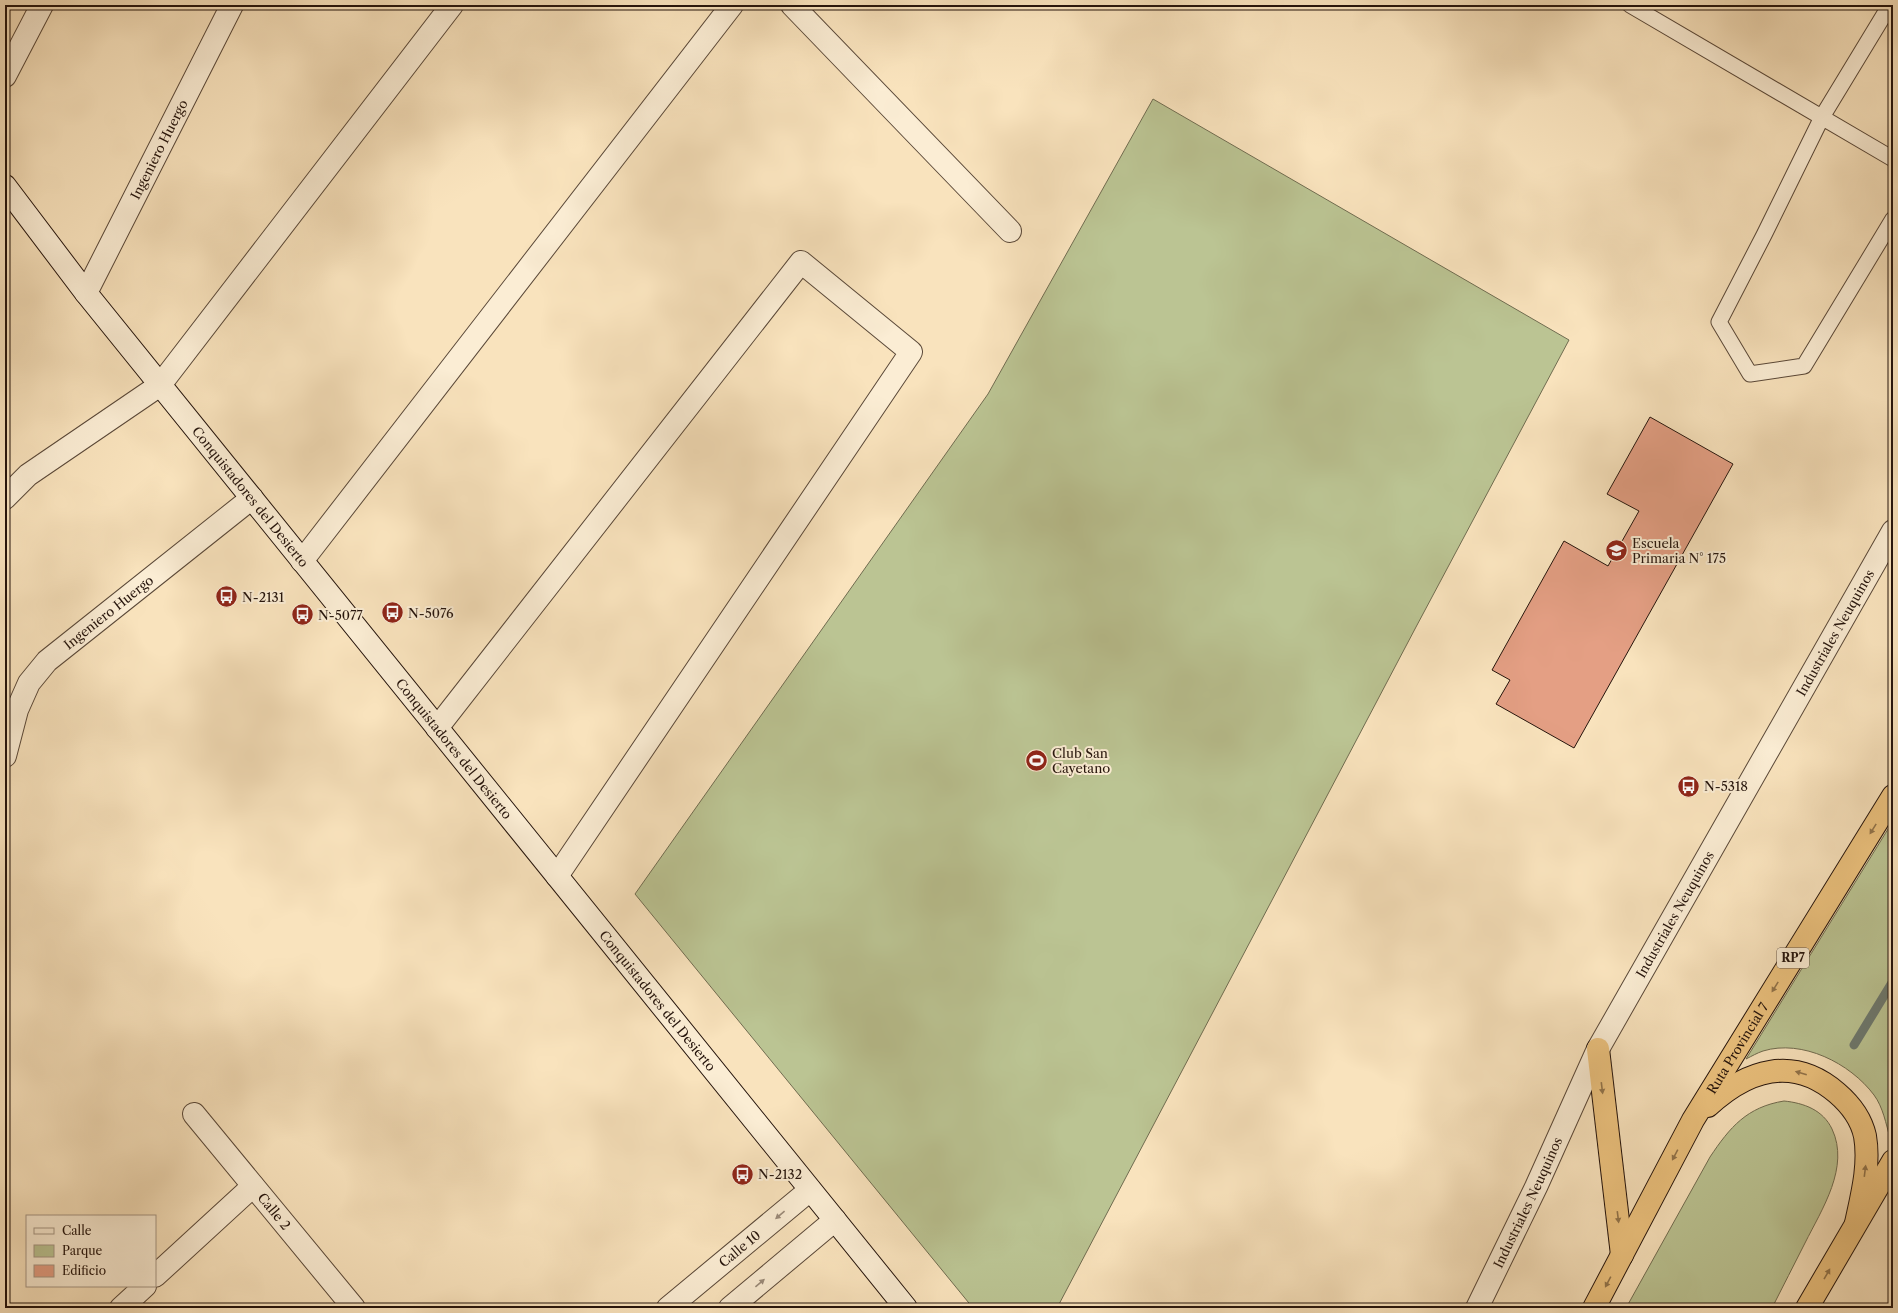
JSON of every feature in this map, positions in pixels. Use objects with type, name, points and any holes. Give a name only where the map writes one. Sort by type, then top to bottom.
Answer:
[{"type":"highway","name":"Ruta Provincial 7","points":[[1594,1308],[1693,1120],[1893,796]]},
{"type":"highway","points":[[1598,1050],[1622,1255]]},
{"type":"highway","points":[[1693,1120],[1722,1093],[1747,1078],[1772,1070],[1799,1072],[1825,1083],[1845,1100],[1858,1116],[1865,1136],[1867,1159],[1864,1187],[1856,1224]]},
{"type":"highway","points":[[1807,1308],[1893,1161]]},
{"type":"street","points":[[5,76],[42,5]]},
{"type":"street","name":"Ingeniero Huergo","points":[[86,293],[232,5]]},
{"type":"street","points":[[5,498],[28,475],[160,385],[452,5]]},
{"type":"street","points":[[302,561],[732,5]]},
{"type":"street","points":[[792,5],[1010,231]]},
{"type":"street","name":"Conquistadores del Desierto","points":[[5,186],[86,293],[906,1308]]},
{"type":"street","points":[[437,728],[802,262],[911,352],[556,876]]},
{"type":"street","name":"Ingeniero Huergo","points":[[5,756],[17,710],[29,683],[47,661],[252,498]]},
{"type":"street","name":"Industriales Neuquinos","points":[[1477,1308],[1536,1187],[1598,1050],[1893,530]]},
{"type":"street","name":"Calle 2","points":[[194,1114],[354,1308]]},
{"type":"street","points":[[156,1275],[253,1186]]},
{"type":"street","name":"Calle 10","points":[[668,1308],[810,1190]]},
{"type":"street","points":[[730,1308],[835,1220]]},
{"type":"street","points":[[121,1308],[143,1287]]},
{"type":"lane","points":[[1630,5],[1893,159]]},
{"type":"lane","points":[[1890,5],[1822,117],[1719,322],[1750,374],[1804,366],[1893,219]]},
{"type":"green space","name":"Club San Cayetano","points":[[1153,99],[1569,340],[1057,1308],[973,1308],[635,894],[988,394]]},
{"type":"green space","points":[[1893,821],[1893,1133],[1890,1138],[1882,1110],[1874,1095],[1864,1083],[1839,1064],[1824,1056],[1793,1048],[1778,1048],[1763,1051],[1746,1059]]},
{"type":"green space","points":[[1784,1101],[1806,1106],[1824,1117],[1832,1129],[1837,1143],[1838,1158],[1832,1188],[1826,1202],[1772,1308],[1626,1308],[1710,1157],[1725,1136],[1750,1113],[1771,1104]]},
{"type":"building","points":[[1650,417],[1733,464],[1574,748],[1496,704],[1510,680],[1492,670],[1564,541],[1608,566],[1639,511],[1607,494]]},
{"type":"waterway","points":[[1854,1045],[1893,981]]},
{"type":"place","name":"Escuela Primaria N° 175","points":[[1617,550]]},
{"type":"place","name":"N-2131","points":[[227,597]]},
{"type":"place","name":"N-5076","points":[[393,613]]},
{"type":"place","name":"N-5077","points":[[303,615]]},
{"type":"place","name":"Club San Cayetano","points":[[1037,760]]},
{"type":"place","name":"N-5318","points":[[1688,786]]},
{"type":"place","name":"N-2132","points":[[743,1174]]}]
